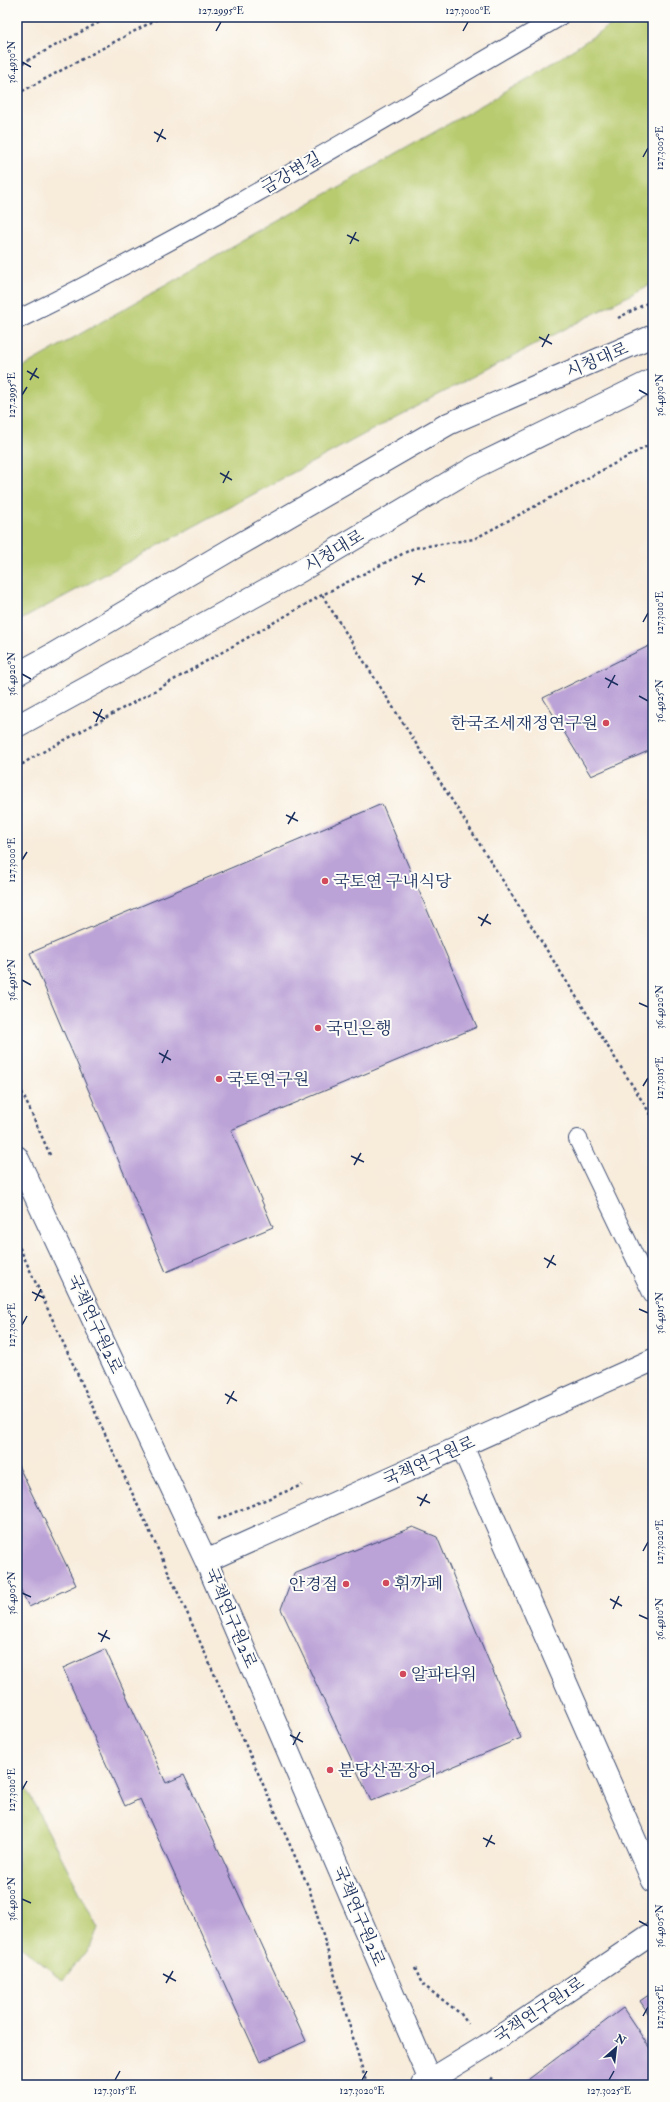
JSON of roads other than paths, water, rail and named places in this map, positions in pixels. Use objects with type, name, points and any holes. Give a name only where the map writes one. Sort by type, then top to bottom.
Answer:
[{"type":"street","name":"시청대로","points":[[17,674],[448,424],[653,336]]},
{"type":"street","name":"시청대로","points":[[17,726],[295,574],[475,467],[653,380]]},
{"type":"street","name":"국책연구원2로","points":[[17,1157],[206,1561],[428,2083]]},
{"type":"street","name":"국책연구원로","points":[[206,1561],[653,1360]]},
{"type":"street","points":[[462,1446],[653,1881]]},
{"type":"street","name":"국책연구원1로","points":[[428,2083],[486,2046],[653,1933]]},
{"type":"lane","name":"금강변길","points":[[17,320],[92,283],[285,177],[559,17]]},
{"type":"lane","points":[[578,1139],[653,1294]]},
{"type":"place","name":"한국조세재정연구원","points":[[606,723]]},
{"type":"place","name":"국토연 구내식당","points":[[325,881]]},
{"type":"place","name":"국민은행","points":[[318,1028]]},
{"type":"place","name":"국토연구원","points":[[219,1079]]},
{"type":"place","name":"휘까페","points":[[386,1583]]},
{"type":"place","name":"안경점","points":[[346,1584]]},
{"type":"place","name":"알파타워","points":[[403,1674]]},
{"type":"place","name":"분당산꼼장어","points":[[330,1770]]}]
